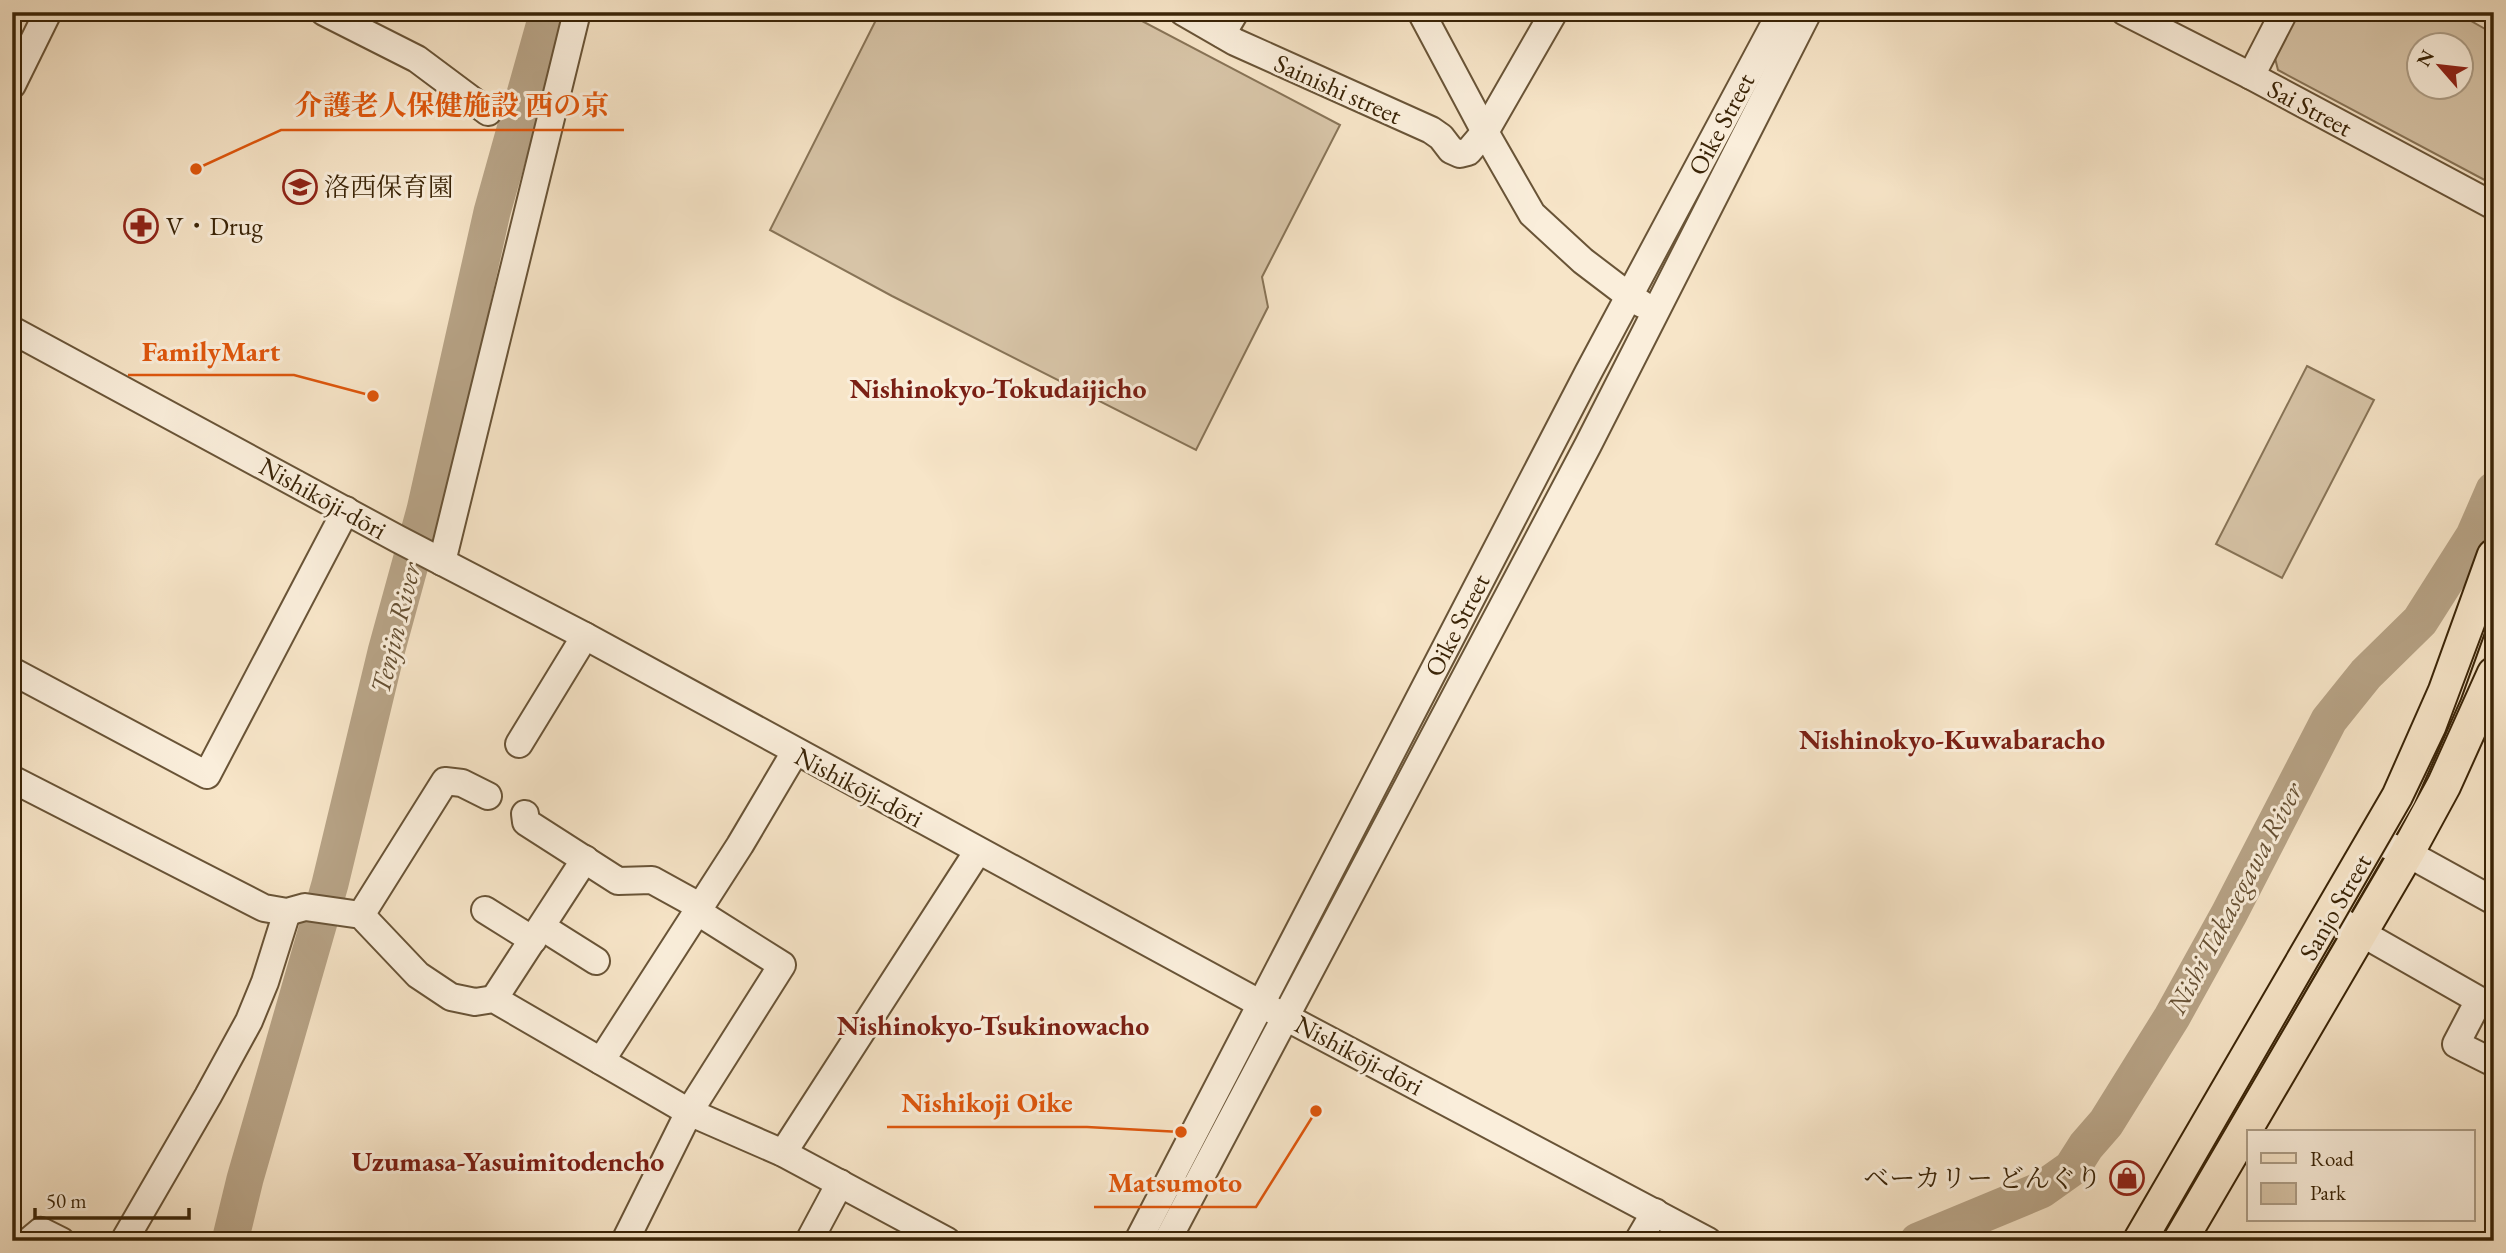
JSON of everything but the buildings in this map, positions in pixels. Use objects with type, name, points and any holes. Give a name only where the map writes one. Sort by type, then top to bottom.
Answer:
[{"type":"main road","name":"Sanjo Street","points":[[2140,1241],[2374,840],[2425,741],[2460,654],[2494,556]]},
{"type":"main road","name":"Sanjo Street","points":[[2180,1241],[2407,853],[2444,785],[2494,673]]},
{"type":"street","points":[[12,85],[48,12]]},
{"type":"street","points":[[324,12],[417,59],[488,111]]},
{"type":"street","points":[[434,558],[576,12]]},
{"type":"street","name":"Sainishi street","points":[[1183,12],[1228,23],[1286,66],[1431,130],[1441,137],[1451,150],[1468,152],[1485,132]]},
{"type":"street","points":[[1421,12],[1532,214],[1583,261],[1629,296],[1656,311]]},
{"type":"street","points":[[1485,132],[1554,12]]},
{"type":"street","name":"Oike Street","points":[[1167,1241],[1273,1010],[1629,296],[1781,12]]},
{"type":"street","name":"Oike Street","points":[[1138,1241],[1273,1010],[1588,445],[1808,12]]},
{"type":"street","name":"Sai Street","points":[[2125,12],[2494,206]]},
{"type":"street","points":[[2251,76],[2284,12]]},
{"type":"street","name":"Nishikōji-dōri","points":[[12,330],[398,540],[585,636],[1273,1010],[1708,1241]]},
{"type":"street","points":[[12,671],[207,775],[346,510]]},
{"type":"street","points":[[519,744],[585,636]]},
{"type":"street","points":[[2460,654],[2494,673]]},
{"type":"street","points":[[601,1061],[699,909],[795,752]]},
{"type":"street","points":[[12,779],[264,908],[349,914],[418,975],[451,997],[475,1002],[494,999],[689,1112],[783,1153],[947,1241]]},
{"type":"street","points":[[349,914],[445,781],[462,783],[488,796]]},
{"type":"street","points":[[525,814],[526,822],[618,881],[652,880],[782,965],[689,1112],[625,1241]]},
{"type":"street","points":[[2374,840],[2407,853],[2494,901]]},
{"type":"street","points":[[783,1153],[978,851]]},
{"type":"street","points":[[494,999],[585,859]]},
{"type":"street","points":[[124,1241],[249,1021],[296,910]]},
{"type":"street","points":[[485,910],[596,961]]},
{"type":"street","points":[[2330,915],[2479,1000],[2456,1044],[2494,1063]]},
{"type":"street","points":[[809,1241],[840,1184]]},
{"type":"street","points":[[1638,1241],[1655,1212]]},
{"type":"street","points":[[29,1241],[41,1231],[61,1241]]},
{"type":"green space","points":[[880,12],[1125,12],[1340,125],[1262,277],[1268,307],[1196,450],[892,296],[770,230]]},
{"type":"green space","points":[[2298,12],[2455,12],[2494,34],[2494,185],[2278,70],[2275,58]]},
{"type":"green space","points":[[2307,366],[2374,400],[2282,578],[2216,544]]},
{"type":"waterway","name":"Tenjin River","points":[[230,1241],[245,1179],[330,884],[386,652],[425,510],[492,212],[548,12]]},
{"type":"waterway","name":"Nishi Takasegawa River","points":[[1918,1241],[2041,1190],[2072,1168],[2106,1123],[2172,1017],[2229,914],[2329,720],[2366,674],[2420,621],[2474,536],[2494,490]]},
{"type":"tram line","points":[[2159,1241],[2411,804],[2445,733],[2494,602]]},
{"type":"place","name":"介護老人保健施設 西の京","points":[[196,169]]},
{"type":"place","name":"洛西保育園","points":[[300,187]]},
{"type":"place","name":"V・Drug","points":[[141,226]]},
{"type":"place","name":"FamilyMart","points":[[373,396]]},
{"type":"place","name":"Matsumoto","points":[[1316,1111]]},
{"type":"place","name":"Nishikoji Oike","points":[[1181,1132]]},
{"type":"place","name":"ベーカリー どんぐり","points":[[2127,1178]]},
{"type":"district","name":"Nishinokyo-Tokudaijicho","points":[[998,388]]},
{"type":"district","name":"Nishinokyo-Kuwabaracho","points":[[1952,739]]},
{"type":"district","name":"Nishinokyo-Tsukinowacho","points":[[993,1025]]},
{"type":"district","name":"Uzumasa-Yasuimitodencho","points":[[508,1161]]}]
